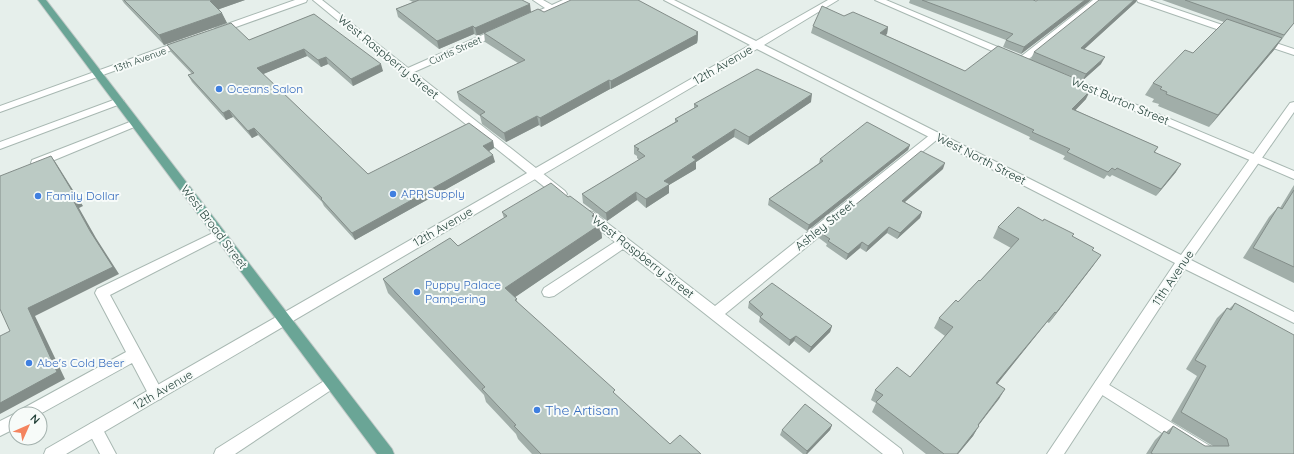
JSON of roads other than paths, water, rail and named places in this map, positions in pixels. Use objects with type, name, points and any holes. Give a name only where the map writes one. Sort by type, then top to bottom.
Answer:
[{"type":"main road","name":"West Broad Street","points":[[42,0],[386,454]]},
{"type":"street","points":[[208,34],[303,0]]},
{"type":"street","name":"West Raspberry Street","points":[[317,0],[534,174],[570,201]]},
{"type":"street","points":[[537,0],[552,8]]},
{"type":"street","points":[[522,21],[570,0]]},
{"type":"street","name":"West North Street","points":[[668,0],[1294,318]]},
{"type":"street","name":"12th Avenue","points":[[52,454],[834,0]]},
{"type":"street","points":[[879,0],[1026,62],[1098,0]]},
{"type":"street","points":[[1141,0],[1294,52]]},
{"type":"street","name":"Curtis Street","points":[[406,72],[508,27]]},
{"type":"street","name":"13th Avenue","points":[[0,110],[193,40]]},
{"type":"street","name":"West Burton Street","points":[[1052,73],[1294,174]]},
{"type":"street","points":[[0,146],[119,101]]},
{"type":"street","name":"11th Avenue","points":[[1056,454],[1183,262],[1294,105]]},
{"type":"street","points":[[28,166],[135,123]]},
{"type":"street","name":"Ashley Street","points":[[715,314],[935,136]]},
{"type":"street","name":"West Raspberry Street","points":[[582,210],[895,454]]},
{"type":"street","points":[[156,394],[102,293],[219,234]]},
{"type":"street","points":[[549,292],[624,242]]},
{"type":"street","points":[[41,406],[135,354]]},
{"type":"street","points":[[222,454],[332,382]]},
{"type":"street","points":[[1101,386],[1209,454]]},
{"type":"street","points":[[95,429],[108,454]]},
{"type":"place","name":"Oceans Salon","points":[[219,89]]},
{"type":"place","name":"APR Supply","points":[[393,194]]},
{"type":"place","name":"Family Dollar","points":[[38,196]]},
{"type":"place","name":"Puppy Palace Pampering","points":[[417,292]]},
{"type":"place","name":"Abe's Cold Beer","points":[[29,363]]},
{"type":"place","name":"The Artisan","points":[[537,410]]}]
